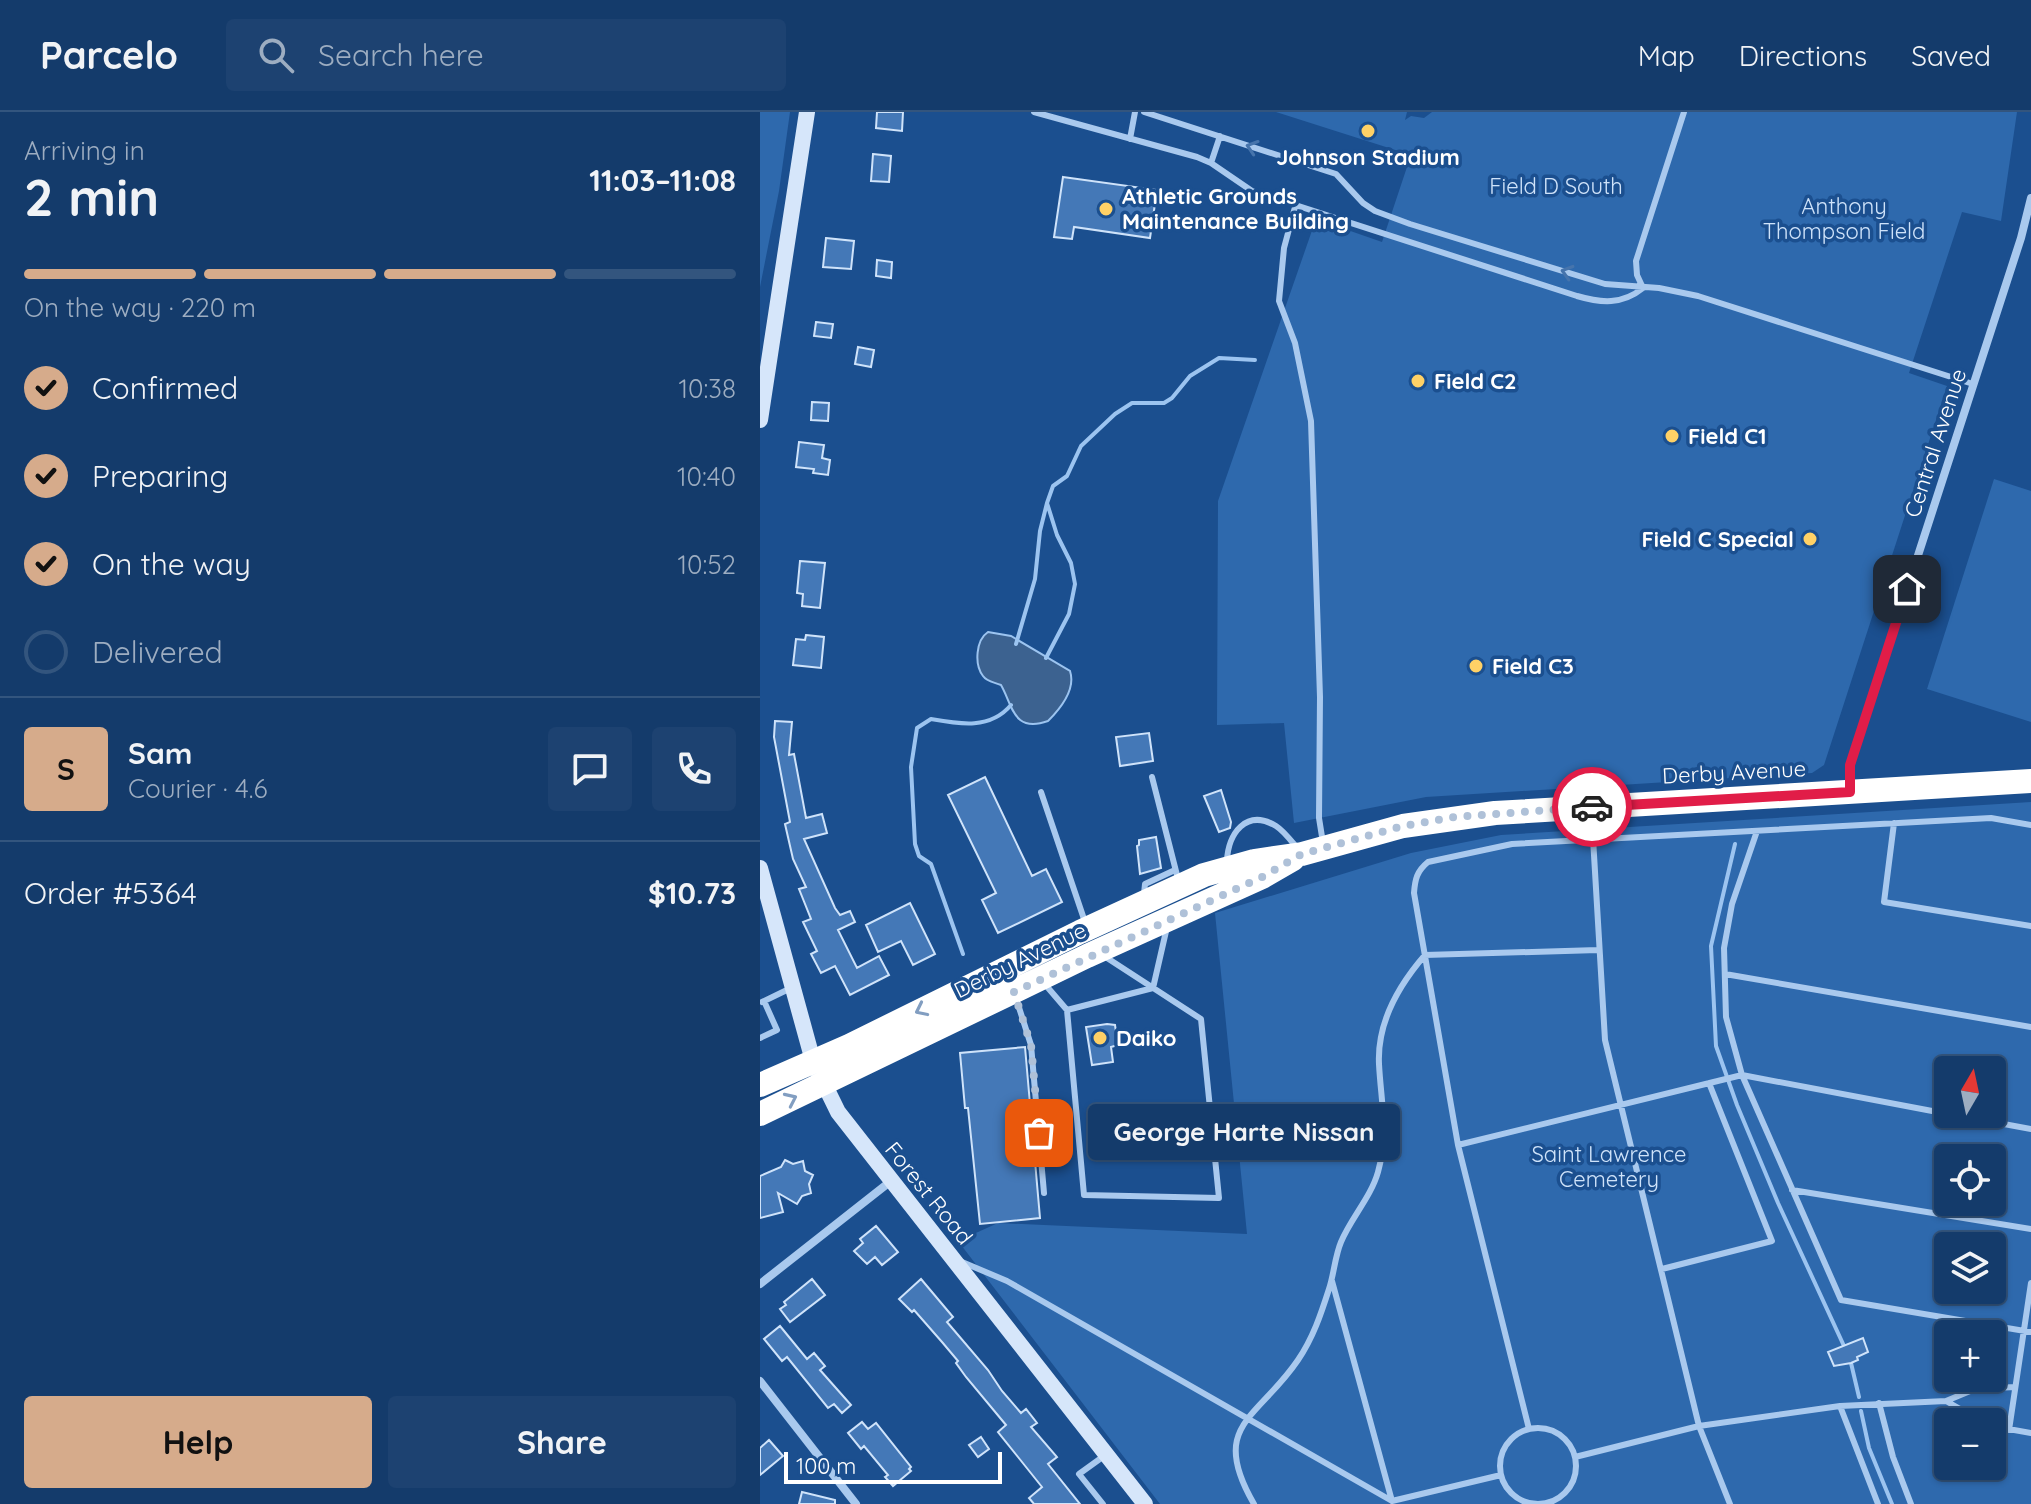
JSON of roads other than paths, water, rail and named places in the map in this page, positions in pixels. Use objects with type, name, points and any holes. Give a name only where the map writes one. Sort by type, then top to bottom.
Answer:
[{"type":"highway","name":"Derby Avenue","points":[[760,1114],[818,1073],[1087,929],[1145,902],[1177,878],[1204,875],[1254,861],[1313,850],[1403,826],[1495,813],[2031,781]]},
{"type":"highway","name":"Derby Avenue","points":[[763,1082],[818,1073],[1014,992],[1262,877],[1313,850]]},
{"type":"highway","points":[[1087,929],[1097,952]]},
{"type":"main road","points":[[760,420],[807,112]]},
{"type":"main road","name":"Forest Road","points":[[760,868],[766,914],[818,1073],[838,1112],[1145,1504]]},
{"type":"street","name":"Central Avenue","points":[[1850,792],[1850,765],[2021,238],[2031,198]]},
{"type":"street","points":[[760,1284],[891,1181]]},
{"type":"street","points":[[760,1381],[856,1504]]},
{"type":"lane","points":[[1034,112],[1211,163],[1252,191],[1295,207],[1601,303],[1634,296],[1643,288]]},
{"type":"lane","points":[[1130,139],[1135,112]]},
{"type":"lane","points":[[1144,112],[1336,174],[1363,203],[1375,211],[1410,224],[1605,284],[1659,288],[1698,296],[1973,384]]},
{"type":"lane","points":[[1643,288],[1637,275],[1636,261],[1684,112]]},
{"type":"lane","points":[[1211,163],[1220,136]]},
{"type":"lane","points":[[1226,869],[1228,844],[1235,831],[1249,822],[1263,821],[1278,827],[1313,850],[1319,818],[1320,697],[1311,421],[1295,343],[1279,301],[1284,248],[1295,207]]},
{"type":"lane","points":[[1152,777],[1177,878]]},
{"type":"lane","points":[[1041,792],[1087,929]]},
{"type":"lane","points":[[1529,1429],[1458,1145],[1414,893],[1420,868],[1428,862],[1512,844],[1593,838],[1991,818],[2031,825]]},
{"type":"lane","points":[[1894,823],[1884,902],[2031,926]]},
{"type":"lane","points":[[1757,831],[1732,904],[1724,948],[1726,1017],[1738,1076],[1841,1300],[2027,1331]]},
{"type":"lane","points":[[1593,838],[1605,1040],[1699,1426],[1730,1504]]},
{"type":"lane","points":[[1153,988],[1169,920]]},
{"type":"lane","points":[[1254,1504],[1240,1480],[1234,1459],[1238,1436],[1246,1420],[1298,1360],[1319,1322],[1341,1243],[1377,1175],[1386,1138],[1379,1063],[1381,1034],[1393,1001],[1411,971],[1425,955],[1598,950]]},
{"type":"lane","points":[[1041,979],[1067,1010],[1084,1195],[1219,1198],[1201,1019],[1097,952]]},
{"type":"lane","points":[[1725,974],[2031,1027]]},
{"type":"lane","points":[[761,1037],[777,1030],[762,1002],[791,988]]},
{"type":"lane","points":[[1067,1010],[1153,988]]},
{"type":"lane","points":[[1014,992],[1031,1045],[1044,1193]]},
{"type":"lane","points":[[1458,1145],[1738,1076],[1934,1111]]},
{"type":"lane","points":[[1662,1269],[1772,1241],[1709,1083]]},
{"type":"lane","points":[[2006,1124],[2031,1129]]},
{"type":"lane","points":[[1792,1190],[2031,1229]]},
{"type":"lane","points":[[953,1257],[1007,1281],[1392,1502],[1501,1475]]},
{"type":"lane","points":[[1332,1281],[1392,1502]]},
{"type":"lane","points":[[2009,1430],[2027,1331],[2031,1283]]},
{"type":"lane","points":[[1575,1457],[1699,1426],[1840,1406],[1946,1401],[1975,1389],[2015,1387]]},
{"type":"lane","points":[[1946,1401],[1958,1408]]},
{"type":"lane","points":[[1879,1403],[1893,1457],[1911,1504]]},
{"type":"lane","points":[[1840,1406],[1878,1504]]},
{"type":"lane","points":[[1529,1429],[1553,1431],[1563,1437],[1575,1457],[1573,1481],[1567,1491],[1547,1503],[1524,1501],[1513,1495],[1501,1475],[1503,1451],[1518,1433],[1529,1429]]},
{"type":"lane","points":[[2006,1429],[2031,1433]]},
{"type":"lane","points":[[1103,1504],[1079,1474],[1107,1454]]},
{"type":"waterway","points":[[1016,644],[1035,579],[1040,531],[1047,503],[1053,486],[1067,476],[1081,446],[1115,414],[1132,403],[1164,403],[1190,376],[1219,358],[1255,360]]},
{"type":"waterway","points":[[1046,658],[1069,614],[1075,584],[1071,563],[1057,535],[1047,503]]},
{"type":"waterway","points":[[963,954],[931,864],[919,856],[915,844],[911,767],[917,728],[931,719],[984,722],[1003,713],[1011,705]]},
{"type":"waterway","points":[[1735,844],[1711,946],[1716,1046],[1778,1203],[1844,1346]]},
{"type":"waterway","points":[[1851,1363],[1859,1397]]},
{"type":"waterway","points":[[1861,1411],[1869,1448],[1892,1504]]},
{"type":"place","name":"Johnson Stadium","points":[[1368,131]]},
{"type":"place","name":"Athletic Grounds Maintenance Building","points":[[1106,209]]},
{"type":"place","name":"Field C2","points":[[1418,381]]},
{"type":"place","name":"Field C1","points":[[1672,436]]},
{"type":"place","name":"Field C Special","points":[[1810,539]]},
{"type":"place","name":"Field C3","points":[[1476,666]]},
{"type":"place","name":"Daiko","points":[[1100,1038]]},
{"type":"place","name":"George Harte Nissan","points":[[1039,1133]]},
{"type":"park label","name":"Field D South","points":[[1556,186]]},
{"type":"park label","name":"Anthony Thompson Field","points":[[1844,218]]},
{"type":"park label","name":"Saint Lawrence Cemetery","points":[[1609,1166]]}]
